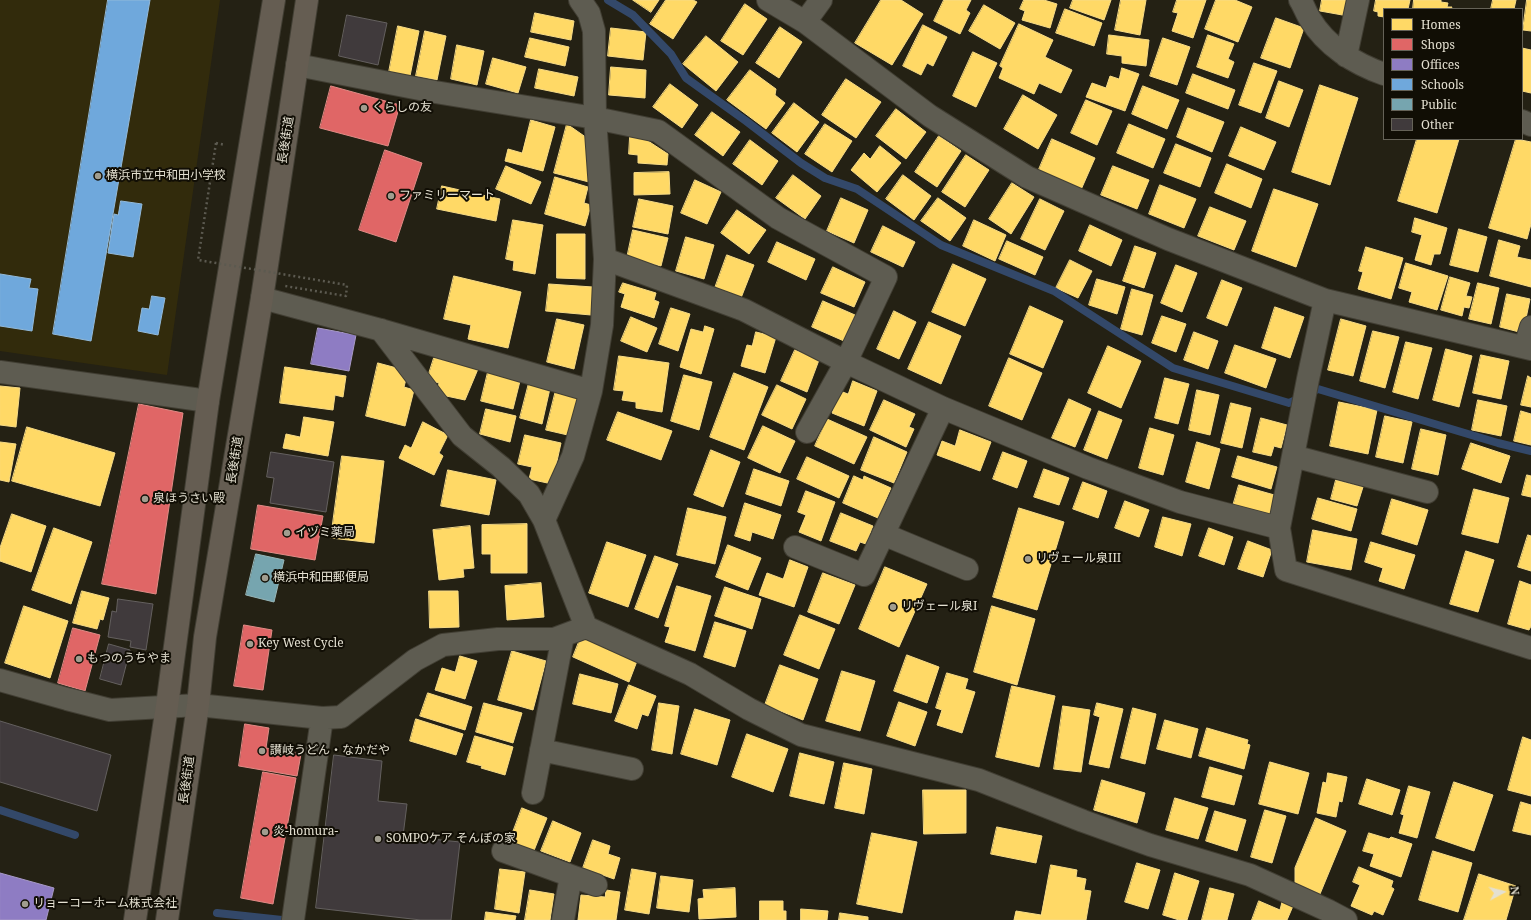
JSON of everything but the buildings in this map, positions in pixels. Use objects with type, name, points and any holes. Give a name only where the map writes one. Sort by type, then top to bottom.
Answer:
[{"type":"main road","points":[[135,920],[167,706],[208,401],[274,0]]},
{"type":"main road","name":"長後街道","points":[[166,920],[198,705],[205,637],[262,298],[307,0]]},
{"type":"street","points":[[544,520],[574,456],[591,391],[602,325],[605,259],[595,118],[594,31],[589,13],[580,0]]},
{"type":"street","points":[[768,0],[805,22],[930,116],[1027,177],[1168,239],[1325,300],[1529,341]]},
{"type":"street","points":[[805,22],[821,0]]},
{"type":"street","points":[[1300,0],[1311,20],[1325,38],[1355,62],[1383,74]]},
{"type":"street","points":[[1346,56],[1358,0]]},
{"type":"street","points":[[297,66],[435,92],[595,118],[658,131],[778,218],[886,277],[846,362],[807,432]]},
{"type":"street","points":[[605,259],[744,310],[846,362],[943,408],[1088,468],[1180,502],[1280,528]]},
{"type":"street","points":[[262,298],[380,330],[591,391]]},
{"type":"street","points":[[1325,300],[1308,379],[1280,528],[1286,570],[1531,648]]},
{"type":"street","points":[[380,330],[462,436],[501,467],[529,494],[544,520],[586,626],[690,674],[749,709],[801,735],[979,780],[1150,846],[1250,875],[1329,910],[1346,920]]},
{"type":"street","points":[[0,372],[208,401]]},
{"type":"street","points":[[795,547],[864,575],[943,408]]},
{"type":"street","points":[[1293,456],[1427,492]]},
{"type":"street","points":[[883,534],[967,569]]},
{"type":"street","points":[[0,680],[110,710],[198,705],[322,718],[341,716],[415,660],[443,644],[498,639],[554,639],[586,626]]},
{"type":"street","points":[[533,793],[562,636]]},
{"type":"street","points":[[294,911],[322,718]]},
{"type":"street","points":[[541,750],[632,769]]},
{"type":"street","points":[[502,851],[596,885]]},
{"type":"street","points":[[563,920],[571,876]]},
{"type":"path","points":[[216,143],[198,260],[347,285],[346,296],[286,286]]},
{"type":"shaded area","name":"横浜市立中和田小学校","points":[[0,0],[220,0],[167,375],[0,351]]},
{"type":"waterway","points":[[608,0],[633,15],[671,54],[686,78],[801,163],[825,178],[857,189],[941,245],[1054,291],[1173,368],[1289,403],[1318,389],[1498,443],[1531,451]]},
{"type":"waterway","points":[[0,810],[75,835]]},
{"type":"waterway","points":[[217,913],[282,920]]},
{"type":"place","name":"くらしの友","points":[[364,108]]},
{"type":"place","name":"横浜市立中和田小学校","points":[[98,176]]},
{"type":"place","name":"ファミリーマート","points":[[391,196]]},
{"type":"place","name":"泉ほうさい殿","points":[[145,499]]},
{"type":"place","name":"イヅミ薬局","points":[[287,533]]},
{"type":"place","name":"リヴェール泉III","points":[[1028,559]]},
{"type":"place","name":"横浜中和田郵便局","points":[[265,578]]},
{"type":"place","name":"リヴェール泉I","points":[[893,607]]},
{"type":"place","name":"Key West Cycle","points":[[250,644]]},
{"type":"place","name":"もつのうちやま","points":[[79,659]]},
{"type":"place","name":"讃岐うどん・なかだや","points":[[262,751]]},
{"type":"place","name":"炎-homura-","points":[[265,832]]},
{"type":"place","name":"SOMPOケア そんぽの家","points":[[378,839]]},
{"type":"place","name":"リョーコーホーム株式会社","points":[[25,904]]}]
